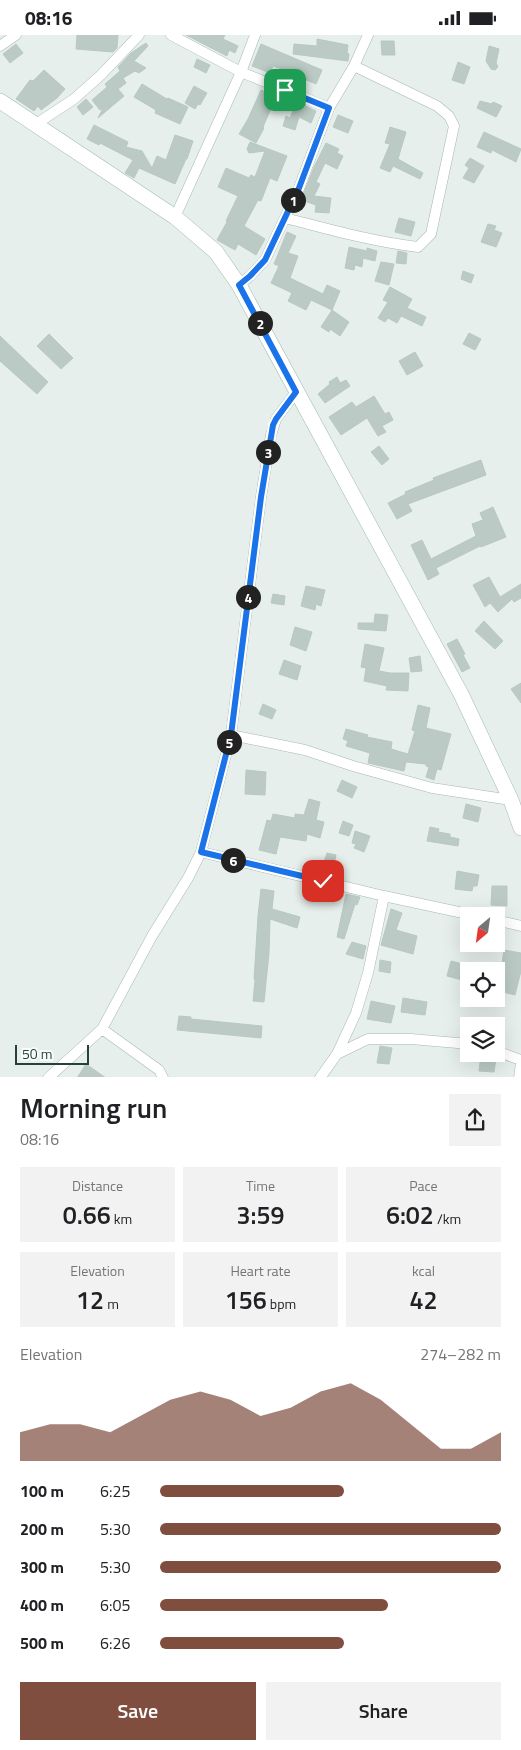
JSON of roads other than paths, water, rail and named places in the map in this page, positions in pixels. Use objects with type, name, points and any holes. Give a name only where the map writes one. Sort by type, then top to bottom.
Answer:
[{"type":"main road","points":[[0,101],[175,217],[216,252],[239,285],[461,694],[511,800],[521,828]]},
{"type":"street","points":[[0,46],[16,35]]},
{"type":"street","points":[[36,124],[74,99],[101,75],[139,35]]},
{"type":"street","points":[[171,35],[240,72],[329,108]]},
{"type":"street","points":[[175,217],[255,35]]},
{"type":"street","points":[[239,285],[265,260],[299,188],[329,108],[354,66],[368,35]]},
{"type":"street","points":[[285,217],[396,245],[418,247],[431,234],[454,126],[449,116],[437,106],[354,66]]},
{"type":"street","points":[[48,1077],[102,1029],[152,936],[188,878],[201,852],[231,735],[261,497],[271,435],[276,419],[296,392]]},
{"type":"street","points":[[231,735],[305,750],[353,766],[432,788],[511,800]]},
{"type":"street","points":[[201,852],[460,912]]},
{"type":"street","points":[[320,1077],[337,1054],[356,1013],[368,973],[384,896]]},
{"type":"street","points":[[505,922],[521,926]]},
{"type":"street","points":[[102,1029],[159,1070],[163,1077]]},
{"type":"street","points":[[337,1054],[368,1039],[411,1039],[460,1043]]},
{"type":"street","points":[[505,1055],[521,1061],[519,1077]]}]
